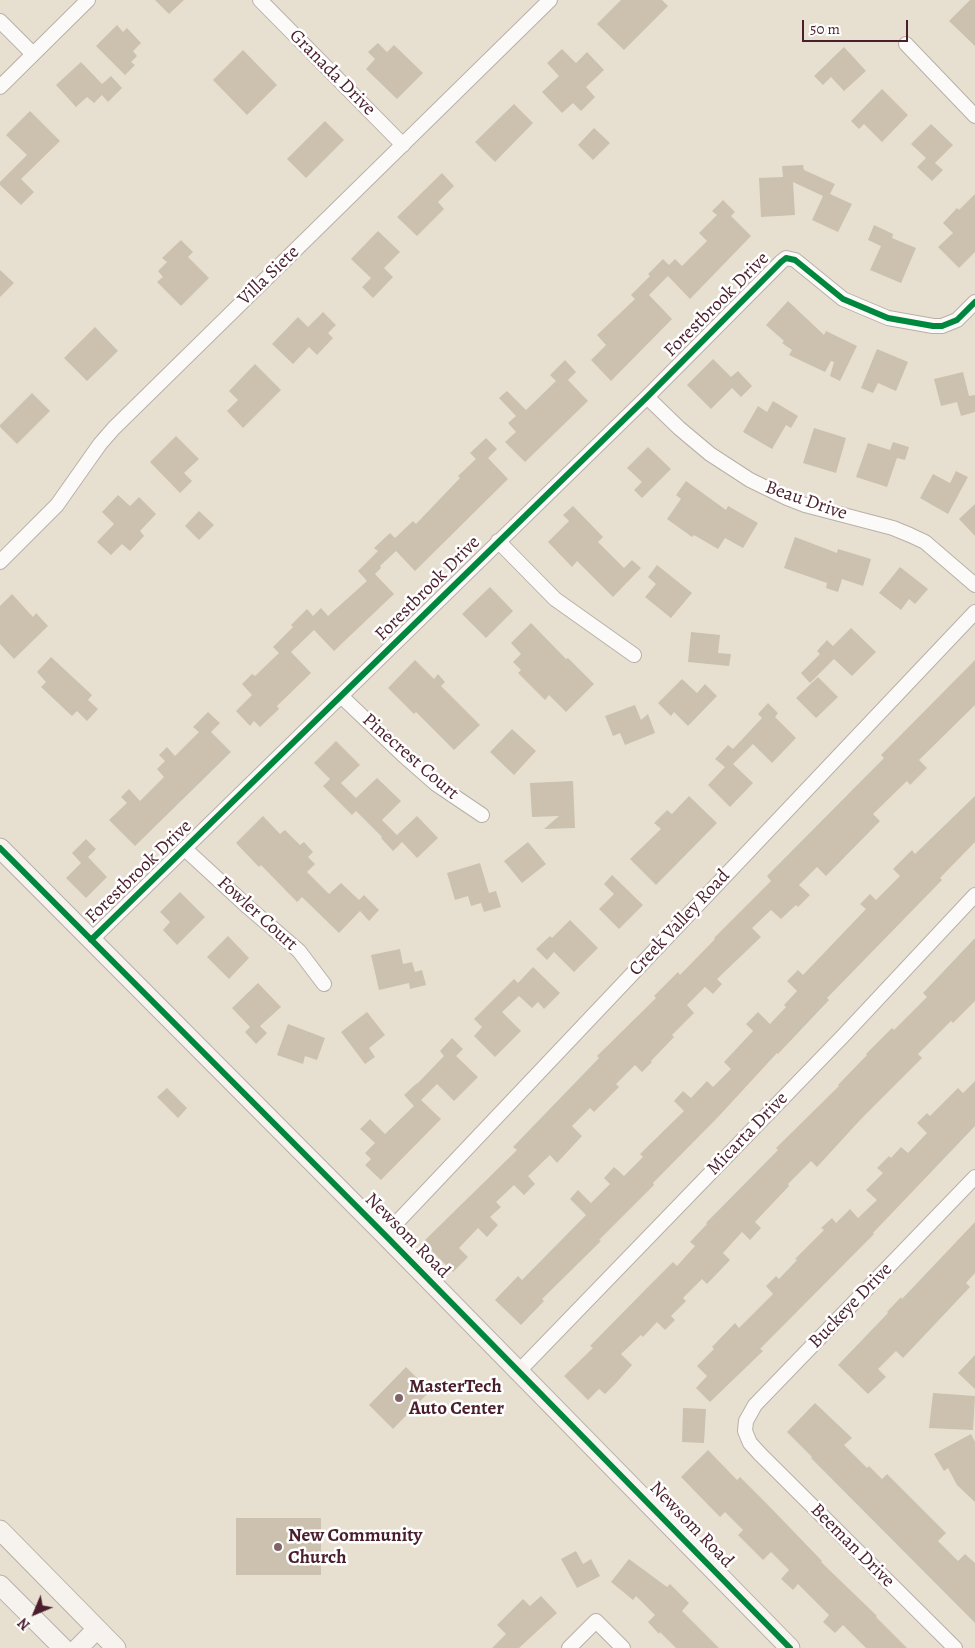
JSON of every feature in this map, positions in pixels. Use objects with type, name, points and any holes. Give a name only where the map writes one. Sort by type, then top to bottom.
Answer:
[{"type":"street","points":[[0,87],[88,0]]},
{"type":"street","name":"Granada Drive","points":[[260,0],[403,145]]},
{"type":"street","name":"Villa Siete","points":[[0,562],[57,505],[100,444],[114,428],[550,0]]},
{"type":"street","points":[[0,21],[33,54]]},
{"type":"street","points":[[906,44],[975,116]]},
{"type":"street","name":"Forestbrook Drive","points":[[91,940],[786,258],[795,260],[842,299],[888,318],[942,326],[957,320],[975,302]]},
{"type":"street","name":"Beau Drive","points":[[647,396],[695,441],[728,467],[750,480],[805,505],[910,534],[932,548],[975,585]]},
{"type":"street","points":[[498,541],[555,599],[634,655]]},
{"type":"street","name":"Creek Valley Road","points":[[385,1235],[975,612]]},
{"type":"street","name":"Pinecrest Court","points":[[341,696],[436,784],[482,815]]},
{"type":"street","name":"Newsom Road","points":[[0,848],[520,1371],[790,1648]]},
{"type":"street","name":"Fowler Court","points":[[185,848],[248,907],[299,951],[324,984]]},
{"type":"street","name":"Micarta Drive","points":[[520,1371],[843,1036],[975,895]]},
{"type":"street","name":"Buckeye Drive","points":[[750,1443],[745,1431],[746,1421],[755,1405],[975,1177]]},
{"type":"street","name":"Beeman Drive","points":[[750,1443],[955,1648]]},
{"type":"street","points":[[0,1530],[116,1648]]},
{"type":"street","points":[[0,1584],[63,1648]]},
{"type":"street","points":[[570,1648],[596,1621],[623,1648]]},
{"type":"street","points":[[78,1648],[97,1629]]},
{"type":"building","points":[[155,0],[184,0],[169,14]]},
{"type":"building","points":[[621,0],[662,0],[668,6],[624,50],[597,24]]},
{"type":"building","points":[[970,0],[975,0],[975,46],[949,21]]},
{"type":"building","points":[[117,25],[123,32],[127,28],[141,43],[133,51],[137,56],[131,62],[135,65],[125,75],[96,46]]},
{"type":"building","points":[[378,43],[387,52],[394,45],[423,73],[397,99],[366,69],[375,59],[368,52]]},
{"type":"building","points":[[844,47],[866,71],[844,91],[831,77],[823,85],[814,76]]},
{"type":"building","points":[[562,49],[576,63],[587,52],[604,70],[586,87],[595,97],[581,111],[573,103],[562,113],[542,92],[559,76],[547,63]]},
{"type":"building","points":[[243,50],[277,85],[247,115],[213,80]]},
{"type":"building","points":[[81,62],[102,84],[111,76],[122,88],[108,102],[102,95],[94,103],[87,97],[76,107],[56,85]]},
{"type":"building","points":[[882,89],[908,115],[882,142],[864,124],[859,129],[851,121]]},
{"type":"building","points":[[514,104],[533,123],[495,162],[475,142]]},
{"type":"building","points":[[30,111],[60,141],[21,179],[34,192],[21,205],[0,185],[0,182],[27,155],[6,135]]},
{"type":"building","points":[[325,121],[344,140],[306,178],[287,159]]},
{"type":"building","points":[[931,124],[953,145],[935,163],[943,170],[932,181],[917,167],[926,158],[911,144]]},
{"type":"building","points":[[594,128],[610,143],[593,160],[578,145]]},
{"type":"building","points":[[803,165],[804,170],[835,184],[830,194],[852,204],[838,232],[812,220],[823,196],[793,182],[795,215],[761,217],[759,178],[783,177],[782,166]]},
{"type":"building","points":[[442,173],[454,186],[438,202],[444,209],[417,236],[397,217]]},
{"type":"building","points":[[975,194],[975,252],[959,268],[938,247],[953,233],[943,223],[957,208],[959,210]]},
{"type":"building","points":[[723,200],[735,212],[731,216],[751,236],[690,299],[668,276],[649,295],[672,319],[611,381],[591,360],[606,345],[597,335],[635,299],[631,295],[650,276],[648,274],[663,259],[669,265],[675,259],[682,266],[707,241],[699,233],[717,215],[712,211]]},
{"type":"building","points":[[874,225],[893,234],[892,238],[916,248],[901,283],[870,270],[881,246],[868,240]]},
{"type":"building","points":[[378,231],[400,252],[384,268],[393,277],[373,298],[362,287],[371,278],[351,259]]},
{"type":"building","points":[[181,240],[193,252],[188,257],[209,278],[181,306],[157,282],[163,277],[158,271],[167,262],[162,258]]},
{"type":"building","points":[[0,270],[14,283],[0,297]]},
{"type":"building","points":[[788,301],[824,335],[826,331],[857,346],[840,381],[830,376],[834,362],[831,361],[825,372],[789,355],[792,350],[782,343],[784,341],[766,325]]},
{"type":"building","points":[[323,312],[336,325],[328,333],[333,338],[317,355],[309,347],[293,364],[272,344],[298,317],[308,327]]},
{"type":"building","points":[[95,327],[118,351],[87,381],[64,358]]},
{"type":"building","points":[[877,349],[908,362],[896,391],[878,383],[873,393],[861,388]]},
{"type":"building","points":[[713,359],[731,377],[738,371],[752,386],[741,397],[732,388],[711,409],[687,385]]},
{"type":"building","points":[[565,360],[576,372],[568,380],[588,401],[525,462],[505,442],[516,432],[508,423],[516,416],[499,398],[507,391],[526,410],[556,381],[550,375]]},
{"type":"building","points":[[255,364],[281,390],[243,428],[227,411],[238,400],[229,391]]},
{"type":"building","points":[[963,372],[969,396],[975,395],[975,412],[961,416],[957,402],[941,406],[934,379]]},
{"type":"building","points":[[32,393],[50,411],[17,444],[0,425]]},
{"type":"building","points":[[773,401],[798,416],[791,428],[786,425],[772,449],[743,432],[758,406],[767,412]]},
{"type":"building","points":[[814,428],[846,438],[836,473],[803,463]]},
{"type":"building","points":[[176,436],[199,459],[184,473],[192,481],[180,493],[150,462]]},
{"type":"building","points":[[486,438],[497,449],[488,458],[508,479],[415,571],[396,551],[380,566],[381,568],[375,574],[394,594],[334,651],[314,630],[291,652],[311,673],[277,706],[279,709],[260,727],[254,721],[250,726],[236,711],[252,695],[242,684],[252,674],[255,676],[279,653],[273,647],[293,627],[291,625],[307,609],[313,616],[321,608],[328,616],[367,581],[358,571],[378,551],[374,548],[390,533],[395,538],[413,521],[416,524],[460,478],[458,476],[476,459],[470,453]]},
{"type":"building","points":[[893,442],[909,447],[905,460],[897,458],[887,487],[856,477],[868,443],[890,450]]},
{"type":"building","points":[[648,447],[671,469],[642,498],[634,490],[642,482],[627,468]]},
{"type":"building","points":[[956,471],[968,477],[948,514],[920,498],[933,474],[950,483]]},
{"type":"building","points":[[686,481],[726,510],[728,506],[758,523],[743,548],[725,538],[718,549],[694,535],[692,537],[667,519],[681,499],[676,495]]},
{"type":"building","points":[[118,495],[130,506],[139,497],[156,514],[140,531],[144,536],[130,551],[122,544],[111,555],[97,542],[114,524],[102,512]]},
{"type":"building","points":[[975,504],[975,536],[959,519]]},
{"type":"building","points":[[573,506],[603,537],[598,542],[624,568],[632,560],[641,568],[613,597],[577,561],[572,567],[548,542],[569,521],[563,515]]},
{"type":"building","points":[[199,511],[214,525],[199,540],[185,526]]},
{"type":"building","points":[[795,537],[837,553],[838,549],[871,559],[863,586],[842,579],[838,592],[826,588],[827,583],[784,568]]},
{"type":"building","points":[[657,565],[692,593],[671,618],[645,597],[656,584],[648,577]]},
{"type":"building","points":[[900,567],[928,589],[915,604],[909,599],[901,610],[879,593]]},
{"type":"building","points":[[490,587],[513,611],[486,638],[462,614]]},
{"type":"building","points":[[12,594],[33,617],[36,613],[48,626],[14,659],[0,644],[0,606]]},
{"type":"building","points":[[531,623],[566,659],[568,658],[594,684],[566,712],[549,695],[545,700],[518,673],[521,670],[513,662],[521,654],[511,643]]},
{"type":"building","points":[[851,628],[876,652],[852,676],[834,659],[810,683],[801,673],[820,654],[817,651],[827,640],[833,646]]},
{"type":"building","points":[[691,632],[720,635],[718,653],[731,654],[729,666],[688,662]]},
{"type":"building","points":[[51,657],[92,695],[88,700],[98,709],[87,721],[77,711],[72,716],[41,687],[46,682],[37,672]]},
{"type":"building","points":[[415,660],[434,679],[438,674],[445,682],[441,686],[480,725],[454,750],[416,712],[414,714],[388,688]]},
{"type":"building","points":[[975,660],[975,705],[919,760],[927,768],[910,785],[907,781],[873,814],[880,821],[826,876],[817,867],[799,885],[810,895],[798,907],[796,905],[781,919],[771,910],[752,928],[761,937],[717,979],[722,984],[713,994],[705,987],[687,1005],[694,1013],[672,1035],[674,1037],[652,1062],[642,1072],[635,1065],[616,1084],[619,1087],[594,1112],[590,1108],[572,1126],[582,1136],[557,1163],[550,1155],[528,1176],[535,1184],[524,1195],[514,1185],[496,1202],[501,1207],[490,1217],[498,1225],[487,1237],[478,1228],[459,1248],[468,1257],[453,1272],[423,1242],[517,1150],[513,1147],[599,1058],[597,1056],[656,998],[654,996],[678,972],[680,975],[771,881],[767,876],[884,758],[881,755]]},
{"type":"building","points":[[818,677],[838,697],[816,718],[796,698]]},
{"type":"building","points":[[682,679],[697,693],[705,684],[717,696],[688,726],[674,712],[671,716],[658,703]]},
{"type":"building","points":[[768,703],[778,713],[775,717],[796,738],[772,763],[753,744],[733,764],[753,783],[730,807],[708,785],[725,767],[715,759],[728,745],[733,749],[762,718],[758,714]]},
{"type":"building","points":[[635,705],[641,720],[648,714],[655,733],[625,745],[620,733],[613,736],[605,716]]},
{"type":"building","points":[[208,712],[220,723],[211,732],[231,752],[135,846],[109,820],[127,803],[121,797],[129,789],[140,801],[164,777],[157,769],[165,761],[159,755],[167,747],[175,756],[199,732],[193,727]]},
{"type":"building","points":[[512,729],[536,751],[514,775],[490,752]]},
{"type":"building","points":[[336,741],[360,765],[341,783],[356,798],[377,778],[401,801],[382,820],[397,835],[417,816],[438,838],[417,858],[402,842],[393,851],[356,811],[352,815],[323,786],[330,779],[314,763]]},
{"type":"building","points":[[573,781],[575,828],[544,829],[559,816],[532,817],[530,783]]},
{"type":"building","points":[[689,796],[717,823],[656,885],[630,859],[661,829],[654,823],[667,810],[672,814]]},
{"type":"building","points":[[975,796],[975,842],[940,878],[942,880],[827,998],[829,1000],[778,1054],[599,1240],[601,1241],[542,1299],[544,1301],[521,1325],[495,1300],[518,1276],[522,1280],[586,1215],[570,1199],[578,1190],[591,1203],[610,1184],[604,1178],[614,1167],[624,1176],[643,1157],[640,1154],[684,1111],[674,1101],[683,1091],[691,1098],[707,1081],[713,1087],[731,1069],[724,1062],[753,1031],[746,1024],[758,1012],[770,1024],[786,1007],[784,1005],[797,991],[787,981],[798,970],[803,975],[866,909],[860,904],[870,894],[876,900],[900,876],[893,869],[912,850],[915,854]]},
{"type":"building","points":[[263,816],[280,834],[285,830],[300,845],[304,842],[313,852],[308,857],[315,864],[307,872],[329,894],[341,883],[359,900],[364,895],[379,910],[369,921],[360,911],[339,933],[302,897],[297,902],[261,865],[259,867],[236,843]]},
{"type":"building","points":[[86,839],[96,849],[88,857],[107,877],[86,898],[66,878],[81,863],[72,853]]},
{"type":"building","points":[[528,842],[546,864],[522,883],[504,861]]},
{"type":"building","points":[[480,863],[489,893],[496,891],[501,907],[484,912],[481,903],[471,906],[468,896],[455,900],[447,873]]},
{"type":"building","points":[[612,875],[643,905],[619,929],[599,909],[614,894],[604,884]]},
{"type":"building","points":[[180,892],[205,917],[177,945],[163,930],[170,922],[160,912]]},
{"type":"building","points":[[570,920],[598,948],[574,972],[554,952],[547,960],[536,949],[550,936],[552,938]]},
{"type":"building","points":[[228,936],[249,958],[229,979],[207,957]]},
{"type":"building","points":[[975,938],[975,1001],[953,1023],[951,1021],[918,1054],[922,1058],[862,1118],[817,1167],[811,1161],[788,1184],[789,1186],[755,1222],[761,1228],[750,1240],[742,1232],[723,1253],[730,1260],[707,1284],[702,1279],[683,1298],[686,1301],[671,1316],[675,1320],[665,1330],[657,1322],[643,1337],[641,1335],[621,1354],[632,1365],[605,1394],[599,1389],[588,1400],[564,1376],[593,1348],[590,1346],[673,1262],[677,1266],[695,1246],[690,1242],[706,1223],[778,1150],[776,1148],[839,1086],[866,1054],[892,1028],[894,1030],[927,997],[923,993]]},
{"type":"building","points":[[400,949],[403,964],[412,962],[415,972],[422,970],[426,985],[410,989],[409,983],[379,990],[371,955]]},
{"type":"building","points":[[533,967],[560,993],[544,1009],[538,1002],[532,1008],[519,996],[502,1012],[521,1031],[495,1057],[474,1036],[482,1027],[474,1019],[514,979],[518,983]]},
{"type":"building","points":[[258,983],[281,1007],[260,1026],[267,1033],[256,1044],[245,1032],[250,1027],[232,1008]]},
{"type":"building","points":[[367,1012],[385,1035],[369,1048],[375,1057],[365,1064],[341,1032]]},
{"type":"building","points":[[288,1024],[325,1038],[317,1060],[305,1056],[303,1064],[277,1055]]},
{"type":"building","points":[[452,1038],[463,1049],[456,1056],[478,1077],[454,1101],[437,1084],[421,1100],[441,1119],[381,1180],[365,1165],[371,1159],[365,1153],[375,1143],[360,1129],[370,1119],[385,1134],[414,1106],[404,1095],[444,1056],[440,1051]]},
{"type":"building","points":[[975,1081],[975,1126],[874,1234],[760,1349],[763,1351],[710,1402],[696,1388],[707,1376],[697,1366],[714,1349],[712,1347],[735,1323],[739,1328],[773,1294],[766,1286],[776,1276],[779,1279],[797,1260],[795,1259],[824,1230],[821,1228],[832,1218],[836,1223],[850,1209],[858,1218],[877,1200],[866,1190],[883,1173],[877,1168],[889,1156],[891,1158],[901,1147],[908,1153],[927,1133],[917,1123],[927,1113],[930,1116],[958,1088],[963,1093]]},
{"type":"building","points":[[167,1088],[187,1108],[178,1118],[157,1097]]},
{"type":"building","points":[[975,1222],[975,1273],[966,1283],[970,1287],[903,1358],[896,1351],[878,1369],[886,1377],[868,1394],[838,1365],[901,1297],[902,1299]]},
{"type":"building","points":[[975,1355],[975,1389],[958,1373]]},
{"type":"building","name":"MasterTech Auto Center","points":[[406,1367],[430,1391],[393,1429],[369,1405]]},
{"type":"building","points":[[933,1393],[975,1396],[973,1430],[929,1428]]},
{"type":"building","points":[[815,1403],[852,1438],[844,1445],[867,1468],[869,1466],[882,1479],[887,1474],[946,1533],[938,1541],[958,1561],[965,1554],[975,1563],[975,1623],[787,1432]]},
{"type":"building","points":[[683,1408],[706,1409],[704,1443],[682,1442]]},
{"type":"building","points":[[971,1434],[975,1442],[975,1502],[957,1485],[948,1468],[944,1471],[934,1454]]},
{"type":"building","points":[[708,1450],[737,1480],[740,1477],[907,1648],[866,1648],[843,1625],[835,1633],[823,1622],[829,1615],[798,1584],[793,1590],[781,1579],[789,1570],[771,1552],[763,1560],[738,1535],[743,1530],[725,1512],[720,1517],[681,1477]]},
{"type":"building","name":"New Community Church","points":[[236,1518],[321,1518],[321,1575],[236,1575]]},
{"type":"building","points":[[576,1551],[583,1564],[591,1559],[600,1576],[577,1588],[561,1559]]},
{"type":"building","points":[[629,1559],[667,1587],[670,1584],[689,1603],[682,1611],[719,1648],[676,1648],[660,1632],[659,1634],[648,1622],[655,1615],[636,1596],[633,1600],[611,1582]]},
{"type":"building","points":[[541,1596],[557,1613],[519,1648],[492,1648],[506,1634],[497,1625],[523,1599],[530,1606]]},
{"type":"cycle path","points":[[91,940],[647,397],[786,258],[795,260],[843,299],[888,318],[942,326],[957,320],[975,302]]},
{"type":"cycle path","points":[[0,848],[385,1235],[790,1648]]},
{"type":"place","name":"MasterTech Auto Center","points":[[399,1398]]},
{"type":"place","name":"New Community Church","points":[[278,1547]]}]
